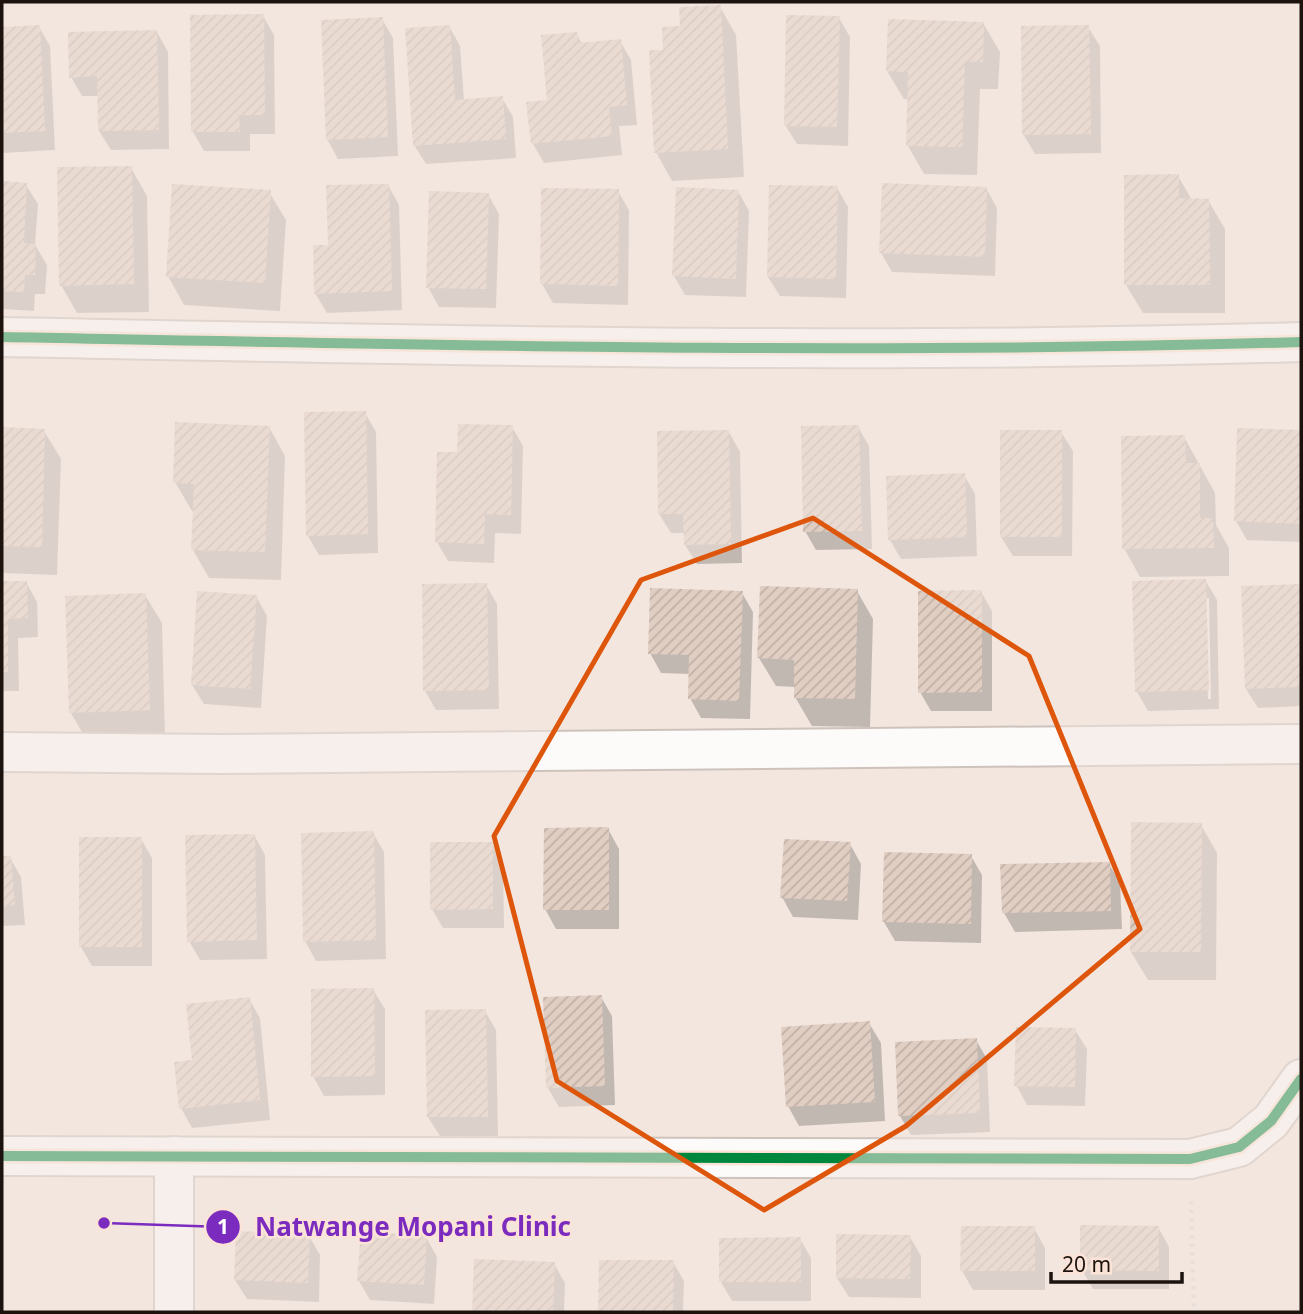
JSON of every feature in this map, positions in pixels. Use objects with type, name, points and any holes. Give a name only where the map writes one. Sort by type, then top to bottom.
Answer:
[{"type":"street","points":[[2,337],[672,347],[1136,347],[1301,342]]},
{"type":"street","points":[[2,752],[220,754],[1301,744]]},
{"type":"street","points":[[2,1156],[1191,1159],[1239,1147],[1271,1121],[1301,1079]]},
{"type":"street","points":[[174,1156],[174,1312]]},
{"type":"path","points":[[1191,1159],[1194,1312]]},
{"type":"highlighted area","points":[[813,518],[1029,656],[1140,929],[906,1126],[764,1210],[557,1081],[494,836],[641,580]]},
{"type":"building","points":[[721,5],[728,149],[654,153],[649,50],[663,50],[662,27],[680,26],[679,7]]},
{"type":"building","points":[[264,14],[265,115],[239,115],[240,132],[191,132],[190,15]]},
{"type":"building","points":[[786,15],[840,16],[837,127],[784,126]]},
{"type":"building","points":[[383,17],[388,137],[326,140],[321,20]]},
{"type":"building","points":[[888,19],[984,22],[983,62],[965,61],[962,147],[906,146],[908,72],[886,71]]},
{"type":"building","points":[[40,25],[45,131],[2,133],[2,27]]},
{"type":"building","points":[[450,25],[455,100],[503,96],[506,139],[413,146],[405,28]]},
{"type":"building","points":[[1089,25],[1091,134],[1022,135],[1021,26]]},
{"type":"building","points":[[157,30],[159,130],[98,131],[97,76],[69,78],[68,32]]},
{"type":"building","points":[[577,32],[578,43],[621,39],[627,105],[609,107],[612,136],[531,144],[526,102],[547,100],[541,35]]},
{"type":"building","points":[[132,166],[134,284],[59,286],[57,167]]},
{"type":"building","points":[[1179,174],[1179,198],[1209,199],[1210,285],[1124,285],[1124,175]]},
{"type":"building","points":[[2,181],[27,183],[24,243],[36,244],[35,275],[25,275],[24,292],[2,291]]},
{"type":"building","points":[[882,183],[987,187],[985,257],[879,253]]},
{"type":"building","points":[[172,184],[271,190],[265,283],[166,277]]},
{"type":"building","points":[[389,184],[392,291],[314,294],[313,245],[328,245],[326,185]]},
{"type":"building","points":[[769,185],[838,186],[836,279],[767,277]]},
{"type":"building","points":[[676,187],[739,190],[736,279],[672,276]]},
{"type":"building","points":[[541,188],[619,189],[618,286],[540,284]]},
{"type":"building","points":[[429,191],[489,193],[486,289],[426,288]]},
{"type":"building","points":[[366,411],[368,534],[306,536],[304,412]]},
{"type":"building","points":[[175,422],[270,426],[265,552],[191,550],[194,484],[173,483]]},
{"type":"building","points":[[458,424],[513,425],[511,515],[485,514],[484,544],[435,542],[437,452],[457,452]]},
{"type":"building","points":[[859,425],[862,531],[803,532],[801,426]]},
{"type":"building","points":[[2,427],[45,429],[42,547],[2,546]]},
{"type":"building","points":[[1237,428],[1301,430],[1301,524],[1234,521]]},
{"type":"building","points":[[729,430],[731,544],[684,545],[683,514],[658,514],[657,431]]},
{"type":"building","points":[[1000,430],[1062,430],[1062,537],[1000,537]]},
{"type":"building","points":[[1185,435],[1186,463],[1200,463],[1200,518],[1213,518],[1214,548],[1122,549],[1121,436]]},
{"type":"building","points":[[965,473],[967,537],[888,540],[886,476]]},
{"type":"building","points":[[1206,579],[1209,690],[1135,692],[1132,581]]},
{"type":"building","points":[[2,581],[27,581],[28,618],[8,619],[8,672],[2,672]]},
{"type":"building","points":[[487,583],[489,690],[423,691],[422,584]]},
{"type":"building","points":[[1301,584],[1301,687],[1245,689],[1241,586]]},
{"type":"building","points":[[760,586],[858,589],[855,699],[794,698],[794,660],[757,658]]},
{"type":"building","points":[[650,588],[743,591],[739,701],[688,699],[689,655],[648,654]]},
{"type":"building","points":[[982,590],[982,692],[918,693],[918,591]]},
{"type":"building","points":[[197,591],[257,595],[250,689],[191,685]]},
{"type":"building","points":[[146,593],[150,710],[69,713],[65,596]]},
{"type":"building","points":[[1131,822],[1202,823],[1201,952],[1130,952]]},
{"type":"building","points":[[609,827],[609,910],[543,910],[544,828]]},
{"type":"building","points":[[374,831],[376,940],[303,942],[301,833]]},
{"type":"building","points":[[255,834],[257,940],[187,942],[185,835]]},
{"type":"building","points":[[79,837],[142,837],[142,947],[79,947]]},
{"type":"building","points":[[784,839],[851,842],[847,901],[780,898]]},
{"type":"building","points":[[430,842],[493,842],[493,909],[430,910]]},
{"type":"building","points":[[884,852],[972,854],[971,924],[882,922]]},
{"type":"building","points":[[2,856],[11,856],[15,905],[2,907]]},
{"type":"building","points":[[1110,862],[1111,911],[1002,913],[1000,864]]},
{"type":"building","points":[[374,988],[375,1076],[311,1077],[311,989]]},
{"type":"building","points":[[602,995],[605,1086],[546,1088],[543,997]]},
{"type":"building","points":[[250,997],[260,1100],[179,1109],[174,1062],[192,1060],[186,1004]]},
{"type":"building","points":[[486,1009],[488,1117],[427,1117],[425,1010]]},
{"type":"building","points":[[870,1021],[875,1102],[786,1107],[781,1027]]},
{"type":"building","points":[[1016,1027],[1076,1028],[1075,1087],[1014,1086]]},
{"type":"building","points":[[977,1038],[980,1113],[898,1116],[895,1042]]},
{"type":"building","points":[[1080,1225],[1159,1226],[1159,1271],[1080,1270]]},
{"type":"building","points":[[961,1226],[1035,1226],[1035,1271],[960,1271]]},
{"type":"building","points":[[236,1231],[310,1234],[308,1283],[234,1280]]},
{"type":"building","points":[[361,1231],[427,1236],[424,1285],[357,1281]]},
{"type":"building","points":[[836,1234],[911,1235],[910,1279],[836,1278]]},
{"type":"building","points":[[801,1237],[801,1282],[719,1282],[719,1238]]},
{"type":"building","points":[[474,1259],[555,1262],[553,1312],[472,1312]]},
{"type":"building","points":[[599,1260],[674,1260],[673,1312],[598,1311]]},
{"type":"cycle path","points":[[2,337],[489,346],[814,348],[1301,342]]},
{"type":"cycle path","points":[[2,1156],[1190,1159],[1239,1147],[1271,1121],[1301,1079]]},
{"type":"place","name":"Natwange Mopani Clinic","points":[[104,1223]]}]
